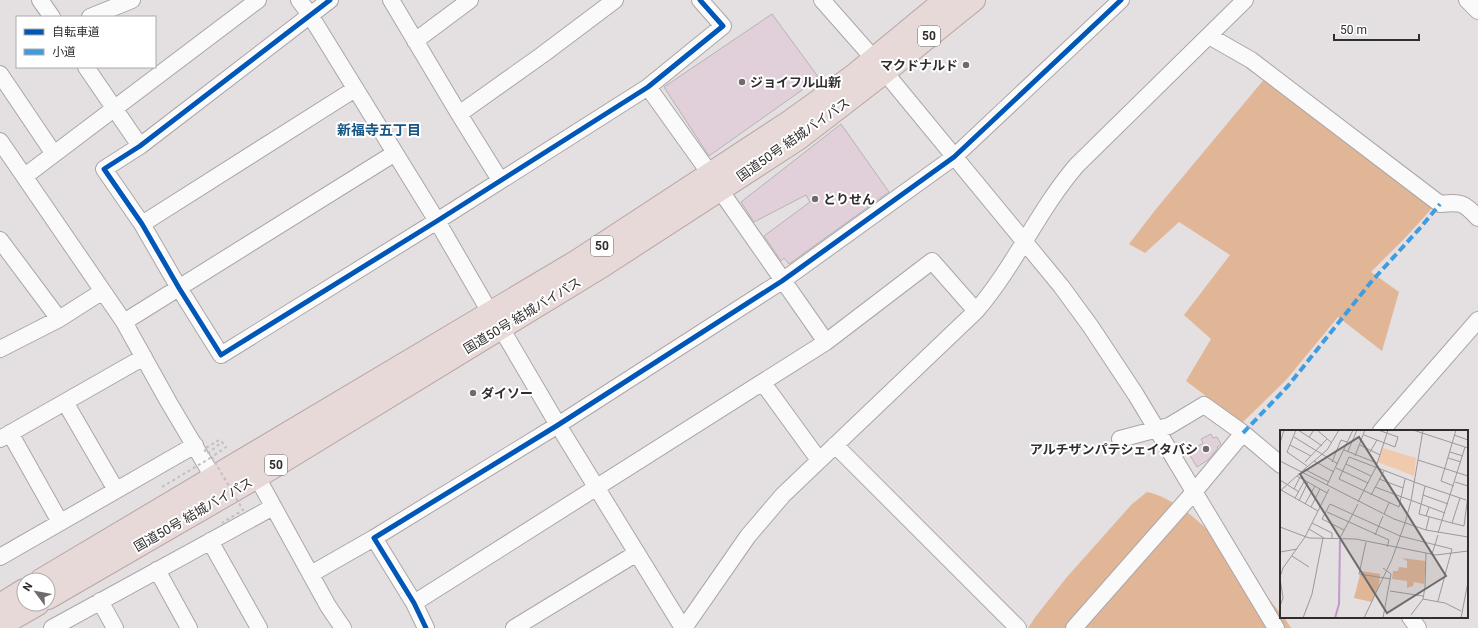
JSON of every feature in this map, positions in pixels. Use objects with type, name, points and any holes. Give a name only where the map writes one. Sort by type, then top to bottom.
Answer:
[{"type":"highway","name":"国道50号 結城バイパス","points":[[879,66],[945,0]]},
{"type":"highway","name":"国道50号 結城バイパス","points":[[56,593],[257,477],[496,321],[577,261],[715,183],[789,122],[879,66],[974,0]]},
{"type":"highway","name":"国道50号 結城バイパス","points":[[53,572],[213,467],[496,321]]},
{"type":"highway","points":[[0,605],[16,595]]},
{"type":"highway","points":[[0,626],[24,612]]},
{"type":"street","points":[[40,0],[51,16]]},
{"type":"street","points":[[92,16],[132,0]]},
{"type":"street","points":[[25,176],[113,108],[258,0]]},
{"type":"street","points":[[299,0],[310,15],[437,221],[558,425],[683,628],[766,513],[819,460],[976,311],[1001,279],[1023,242],[1062,183],[1077,165],[1209,36],[1243,0]]},
{"type":"street","points":[[330,0],[140,146],[104,169],[142,224],[179,288],[221,354],[437,221],[648,87],[723,26],[700,0]]},
{"type":"street","points":[[391,0],[500,180]]},
{"type":"street","points":[[415,40],[470,0]]},
{"type":"street","points":[[459,114],[542,55],[615,0]]},
{"type":"street","points":[[822,0],[879,66],[1023,242],[1061,286],[1091,327],[1157,429],[1276,628]]},
{"type":"street","points":[[311,574],[374,538],[558,425],[782,280],[954,157],[1121,0]]},
{"type":"street","points":[[1467,0],[1478,11]]},
{"type":"street","points":[[1209,36],[1251,60],[1440,204],[1461,203],[1469,208],[1478,218]]},
{"type":"street","points":[[87,68],[140,146]]},
{"type":"street","points":[[0,74],[54,154]]},
{"type":"street","points":[[648,87],[826,342]]},
{"type":"street","points":[[142,224],[355,89]]},
{"type":"street","points":[[0,141],[104,291],[124,322],[168,401],[195,445],[213,467]]},
{"type":"street","points":[[124,322],[395,154]]},
{"type":"street","points":[[0,240],[59,319]]},
{"type":"street","points":[[414,603],[826,342],[932,261],[976,311]]},
{"type":"street","points":[[0,349],[59,319],[104,291]]},
{"type":"street","points":[[1383,430],[1478,320]]},
{"type":"street","points":[[60,522],[5,436],[144,357]]},
{"type":"street","points":[[763,383],[819,460]]},
{"type":"street","points":[[65,402],[116,490]]},
{"type":"street","points":[[1120,439],[1169,426],[1204,405],[1243,433],[1280,464]]},
{"type":"street","points":[[1074,628],[1194,492],[1243,433]]},
{"type":"street","points":[[0,556],[195,445]]},
{"type":"street","points":[[835,445],[1018,628]]},
{"type":"street","points":[[257,477],[328,606],[343,628]]},
{"type":"street","points":[[52,628],[74,623],[100,601],[273,506]]},
{"type":"street","points":[[374,538],[414,603],[426,628]]},
{"type":"street","points":[[210,541],[259,628]]},
{"type":"street","points":[[514,628],[637,553]]},
{"type":"street","points":[[157,570],[189,628]]},
{"type":"street","points":[[100,601],[115,628]]},
{"type":"street","points":[[1411,618],[1418,628]]},
{"type":"path","points":[[162,487],[213,467],[226,447],[222,442],[207,454],[204,450],[219,440]]},
{"type":"path","points":[[213,467],[243,510],[222,523]]},
{"type":"shaded area","points":[[1266,77],[1435,205],[1371,272],[1399,292],[1382,351],[1338,317],[1286,380],[1242,423],[1186,381],[1211,339],[1184,315],[1230,255],[1179,222],[1145,253],[1129,244],[1156,209]]},
{"type":"shaded area","points":[[1147,492],[1165,498],[1184,510],[1220,542],[1280,613],[1280,618],[1285,618],[1291,628],[1028,628],[1067,577],[1132,504]]},
{"type":"building","name":"ジョイフル山新","points":[[772,14],[819,78],[709,156],[664,87]]},
{"type":"building","name":"とりせん","points":[[841,124],[889,192],[789,264],[784,258],[781,261],[764,236],[810,202],[806,195],[754,222],[741,202]]},
{"type":"building","name":"アルチザンパテシェイタバシ","points":[[1211,434],[1213,438],[1217,437],[1221,444],[1217,447],[1218,448],[1208,460],[1197,467],[1188,452],[1203,443],[1201,439]]},
{"type":"marked path","points":[[1243,433],[1288,386],[1371,282],[1440,204]]},
{"type":"cycle path","points":[[330,0],[140,146],[104,169],[142,224],[179,288],[221,355],[437,221],[648,87],[723,26],[700,0]]},
{"type":"cycle path","points":[[426,628],[414,603],[374,538],[558,425],[782,281],[954,157],[1121,0]]},
{"type":"place","name":"マクドナルド","points":[[966,65]]},
{"type":"place","name":"ジョイフル山新","points":[[742,82]]},
{"type":"place","name":"とりせん","points":[[815,199]]},
{"type":"place","name":"ダイソー","points":[[473,393]]},
{"type":"place","name":"アルチザンパテシェイタバシ","points":[[1206,449]]},
{"type":"district","name":"新福寺五丁目","points":[[379,130]]}]
